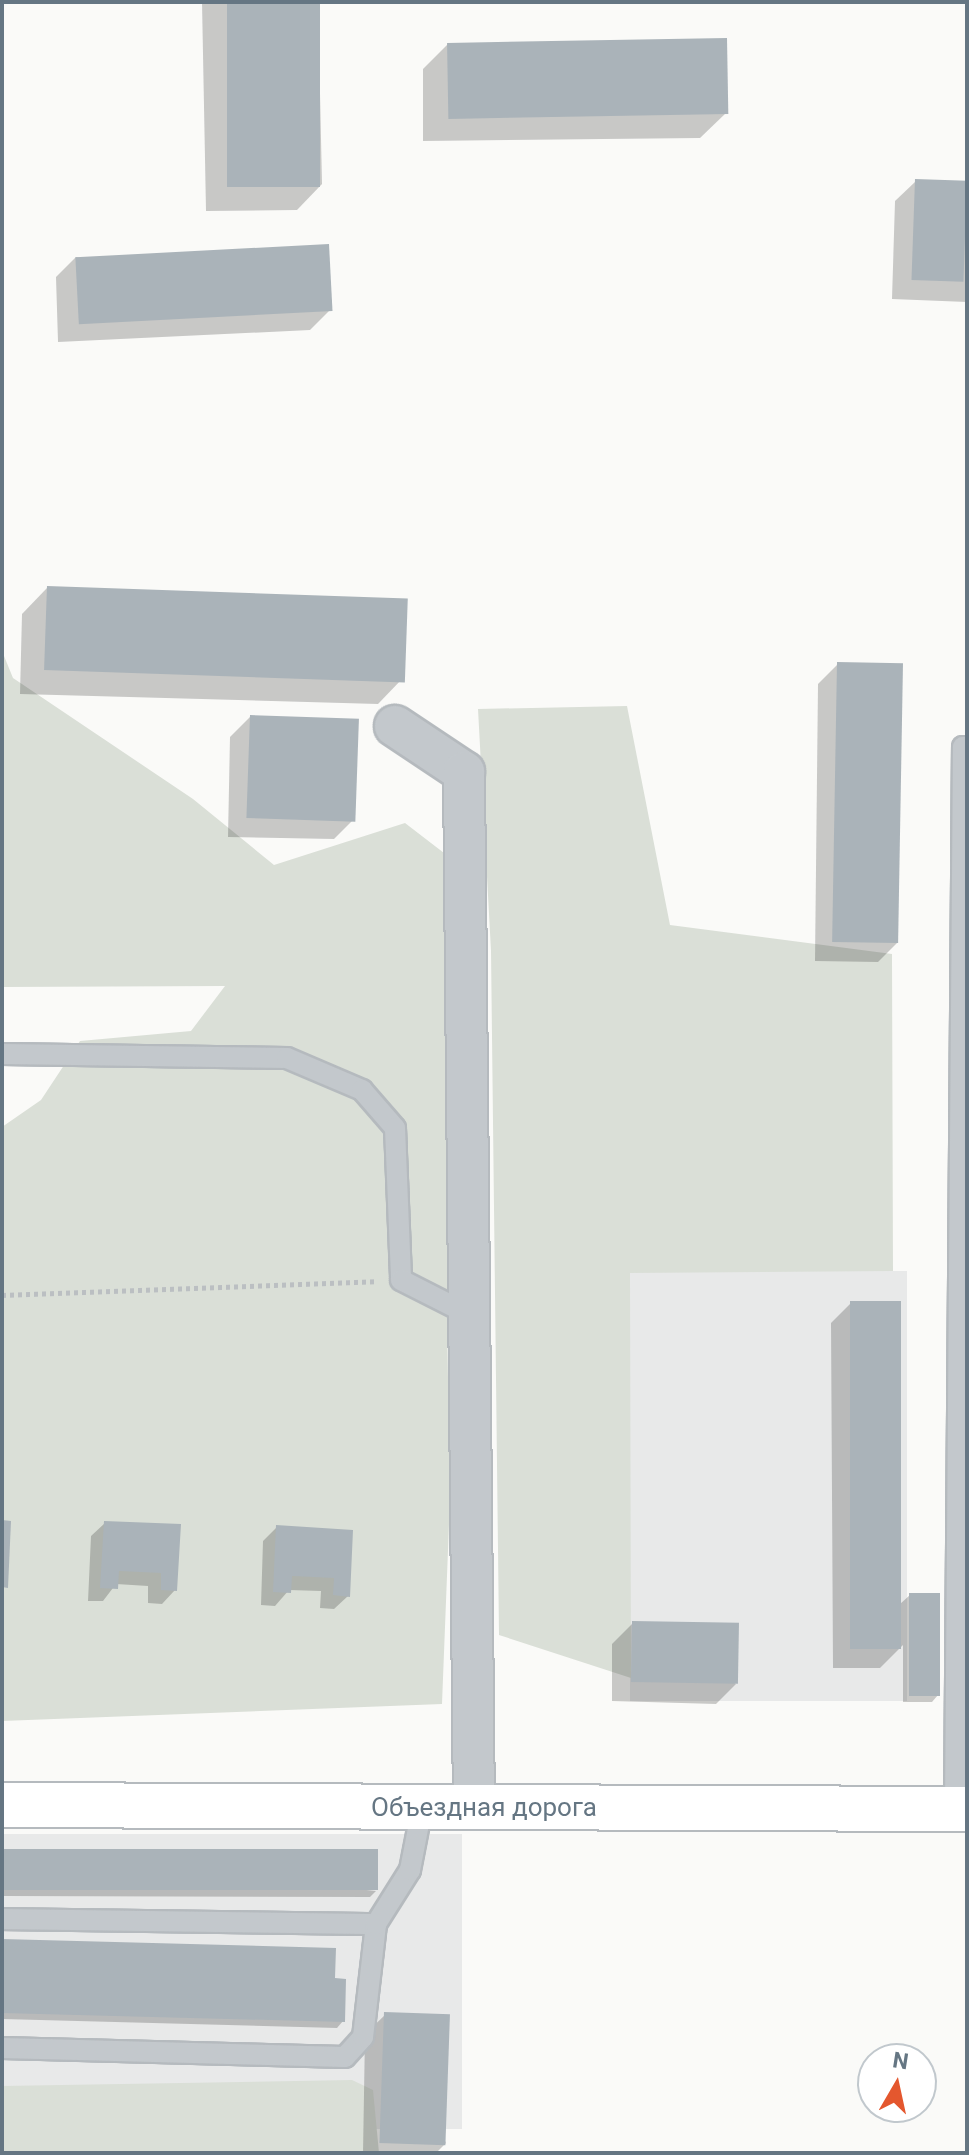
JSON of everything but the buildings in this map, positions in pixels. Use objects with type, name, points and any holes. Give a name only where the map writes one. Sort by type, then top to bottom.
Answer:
[{"type":"main road","name":"Объездная дорога","points":[[2,1805],[961,1809]]},
{"type":"street","points":[[395,726],[464,772],[474,1808]]},
{"type":"lane","points":[[961,1809],[964,1613],[963,747],[967,747]]},
{"type":"lane","points":[[2,1054],[287,1058],[362,1090],[395,1128],[401,1280],[470,1315]]},
{"type":"lane","points":[[2,2048],[345,2057],[363,2037],[376,1924],[410,1870],[422,1808]]},
{"type":"lane","points":[[2,1919],[376,1924]]},
{"type":"path","points":[[2,1295],[401,1280]]},
{"type":"shaded area","points":[[2,651],[13,678],[193,799],[274,865],[405,823],[444,853],[454,1237],[447,1317],[450,1499],[442,1704],[2,1721],[2,1127],[41,1100],[80,1041],[191,1031],[225,986],[2,987]]},
{"type":"shaded area","points":[[627,706],[670,925],[892,954],[893,1271],[630,1273],[631,1678],[499,1635],[491,951],[478,709]]},
{"type":"shaded area","points":[[630,1271],[907,1271],[907,1701],[630,1701]]},
{"type":"shaded area","points":[[2,1834],[462,1834],[462,2129],[2,2129]]},
{"type":"shaded area","points":[[352,2080],[373,2090],[379,2153],[2,2153],[2,2086]]}]
